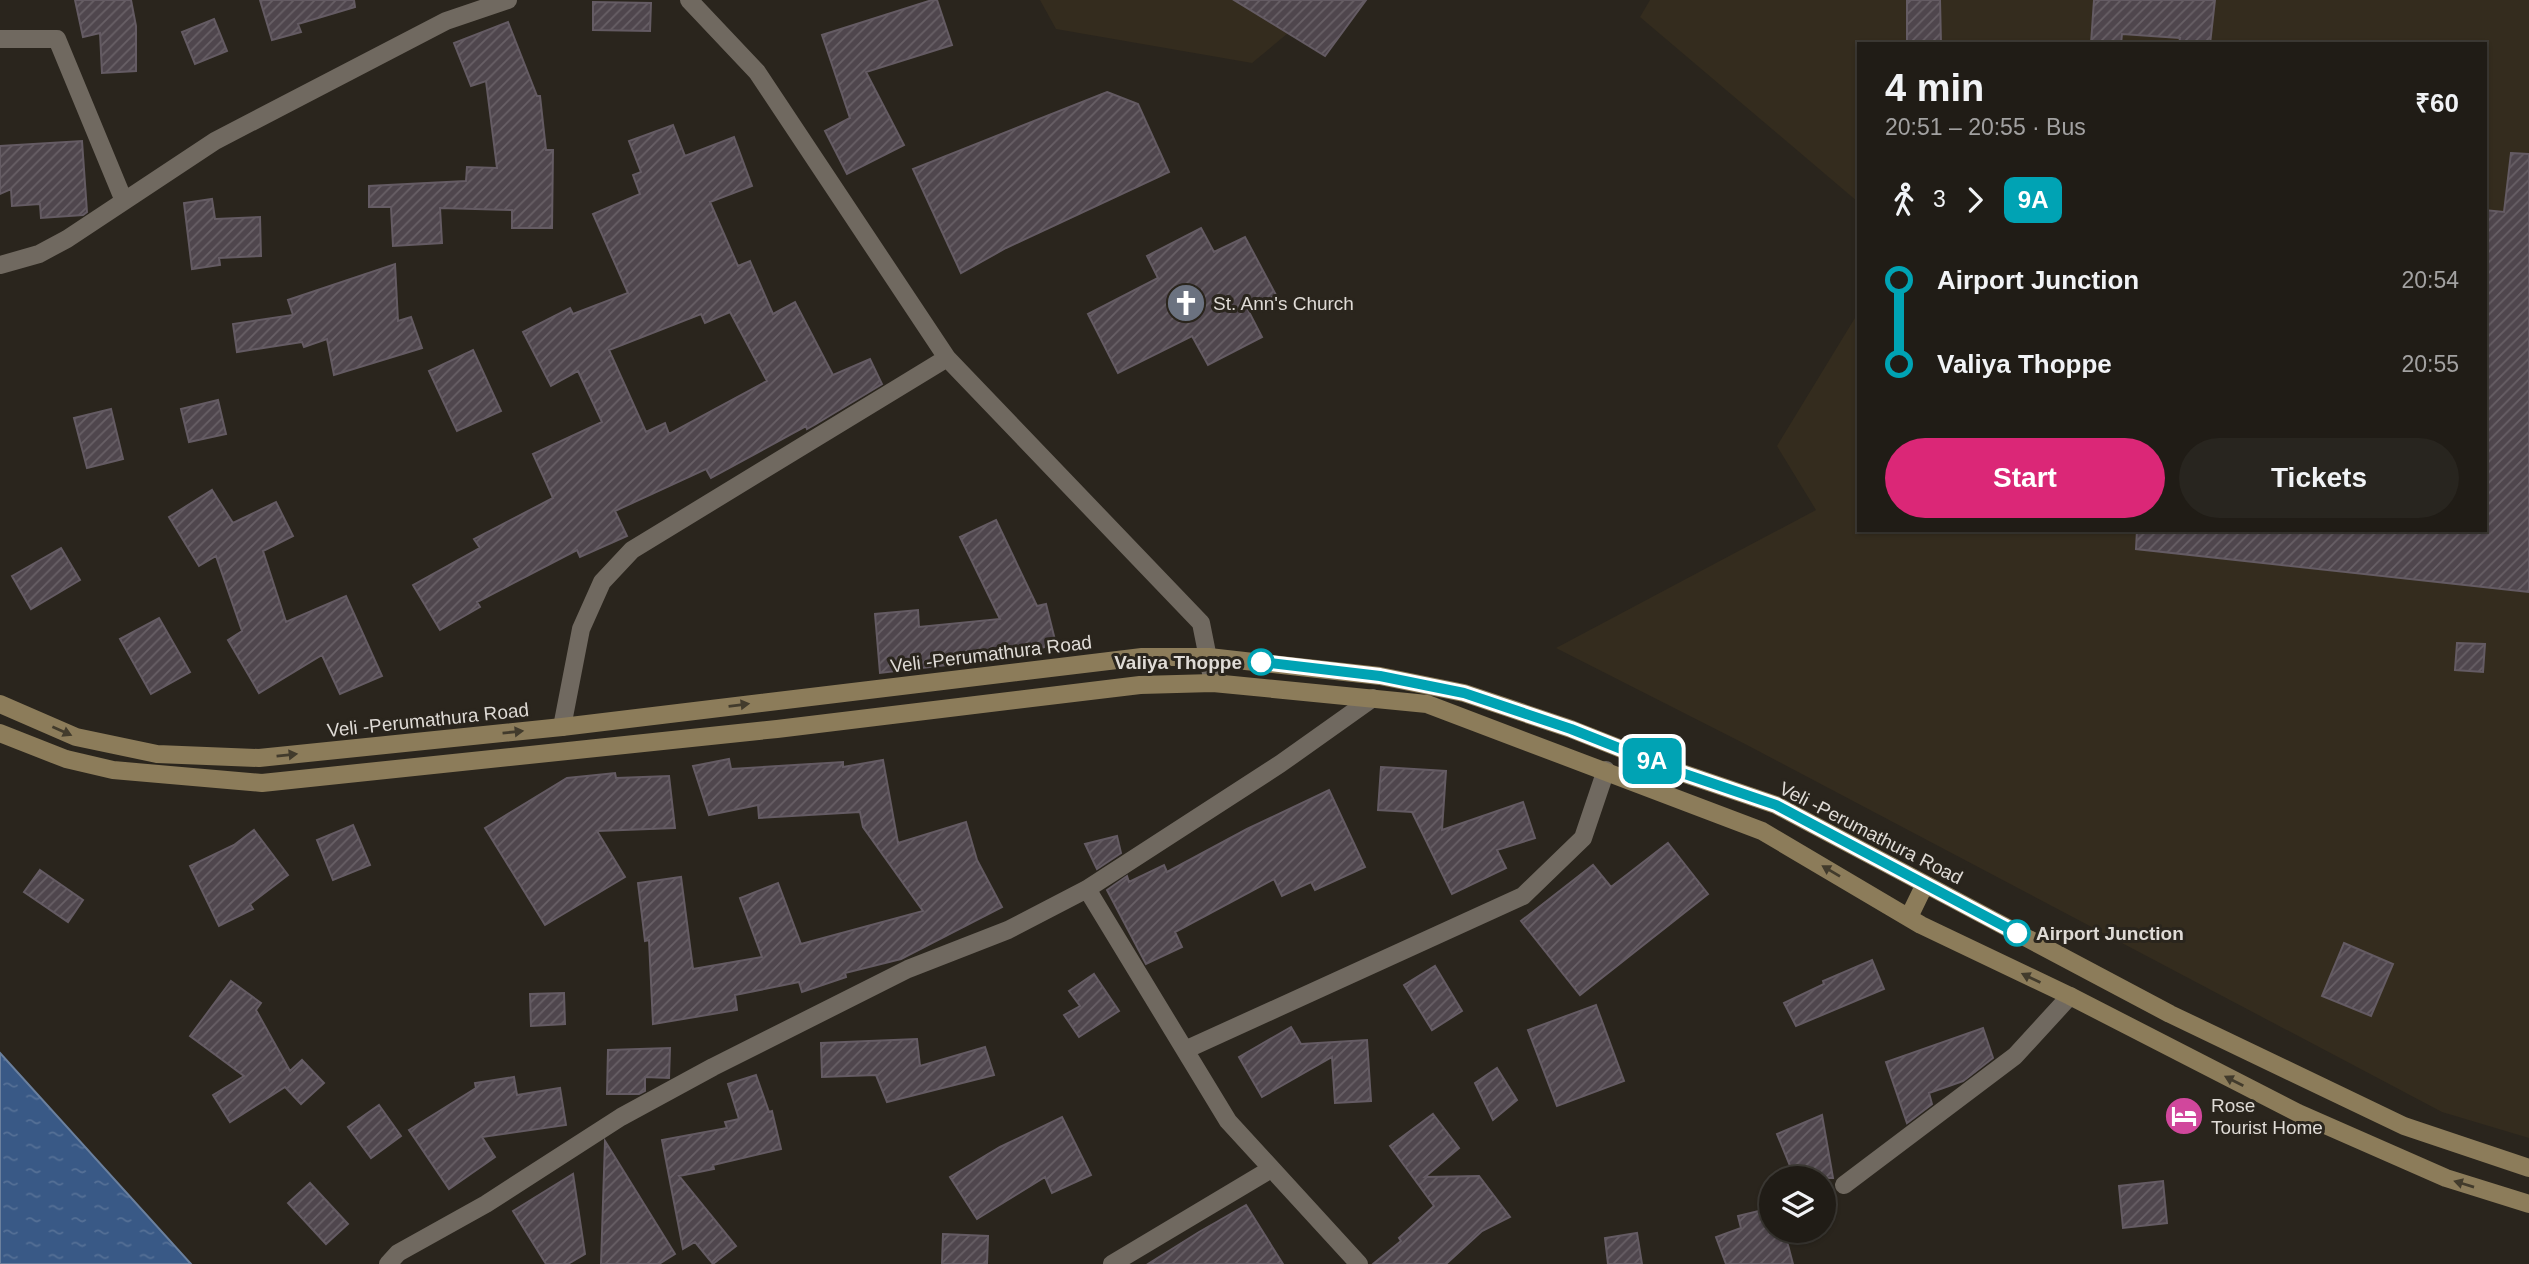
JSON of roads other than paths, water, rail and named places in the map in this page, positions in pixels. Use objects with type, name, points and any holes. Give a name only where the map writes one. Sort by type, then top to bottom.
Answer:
[{"type":"main road","name":"Veli -Perumathura Road","points":[[0,704],[76,737],[170,754],[258,758],[562,727],[1142,657],[1209,657],[1380,676],[1464,693],[1776,805],[2170,1014],[2404,1126],[2529,1168]]},
{"type":"main road","points":[[0,733],[66,759],[113,769],[262,783],[777,729],[1140,685],[1213,683],[1427,704],[1762,831],[1909,917],[2298,1113],[2383,1153],[2446,1178],[2529,1204]]},
{"type":"main road","points":[[1909,917],[1925,884]]},
{"type":"street","points":[[0,265],[39,254],[67,239],[239,129],[446,21],[508,0]]},
{"type":"street","points":[[689,0],[757,72],[947,358],[1201,623],[1213,683]]},
{"type":"street","points":[[0,39],[57,39],[124,201]]},
{"type":"street","points":[[562,727],[581,628],[603,582],[632,550],[947,358]]},
{"type":"street","points":[[388,1264],[398,1253],[486,1204],[621,1117],[713,1067],[908,969],[1009,930],[1087,889],[1280,764],[1373,698]]},
{"type":"street","points":[[1185,1051],[1523,896],[1583,838],[1606,770]]},
{"type":"street","points":[[1087,889],[1228,1121],[1348,1260]]},
{"type":"street","points":[[1844,1185],[2015,1056],[2070,996]]},
{"type":"street","points":[[1112,1264],[1271,1169]]},
{"type":"water","points":[[0,1053],[191,1264],[0,1264]]},
{"type":"place","name":"St. Ann's Church","points":[[1186,303]]},
{"type":"place","name":"Valiya Thoppe","points":[[1261,662]]},
{"type":"place","name":"Airport Junction","points":[[2017,933]]},
{"type":"place","name":"Rose Tourist Home","points":[[2184,1116]]}]
